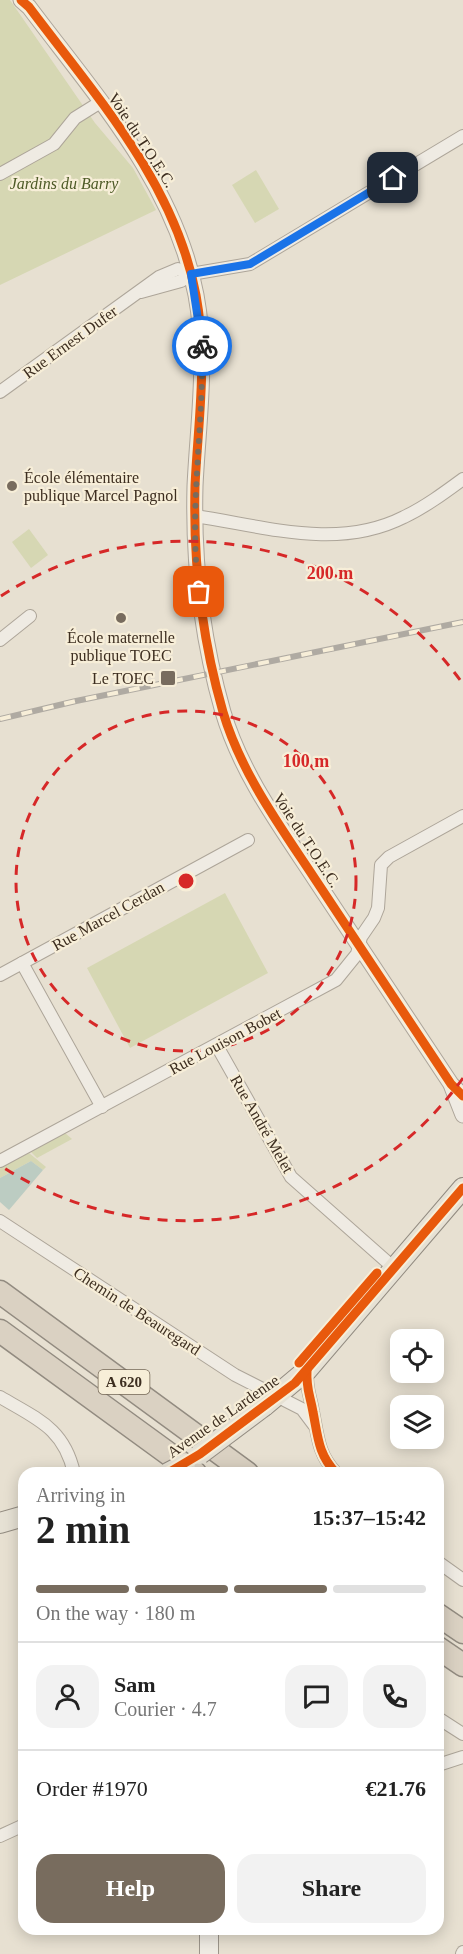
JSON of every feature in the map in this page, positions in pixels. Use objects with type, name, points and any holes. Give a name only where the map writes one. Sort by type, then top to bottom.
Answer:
[{"type":"highway","name":"A 620","points":[[0,1292],[239,1467]]},
{"type":"highway","name":"A 620","points":[[0,1331],[191,1467]]},
{"type":"highway","points":[[444,1619],[463,1632]]},
{"type":"highway","points":[[444,1652],[463,1665]]},
{"type":"main road","name":"Avenue de Lardenne","points":[[191,1467],[290,1385],[391,1265],[463,1173]]},
{"type":"main road","name":"Avenue de Lardenne","points":[[391,1265],[463,1188]]},
{"type":"main road","points":[[0,1523],[18,1518]]},
{"type":"main road","points":[[209,1935],[209,1954]]},
{"type":"street","name":"Voie du T.O.E.C.","points":[[26,2],[138,155],[159,190],[191,274],[202,339],[203,388],[195,516],[196,570],[218,692],[232,738],[258,793],[451,1084],[463,1096]]},
{"type":"street","points":[[0,174],[54,144],[75,118],[99,103]]},
{"type":"street","points":[[191,274],[250,264],[463,136]]},
{"type":"street","name":"Rue Ernest Dufer","points":[[0,392],[170,272],[178,269],[191,274]]},
{"type":"street","points":[[195,516],[285,532],[343,534],[366,531],[403,518],[463,479]]},
{"type":"street","points":[[0,640],[30,615]]},
{"type":"street","name":"Rue Louison Bobet","points":[[0,1161],[336,980],[357,954],[359,945],[378,908],[381,865],[389,857],[463,816]]},
{"type":"street","name":"Rue Marcel Cerdan","points":[[0,975],[248,840]]},
{"type":"street","points":[[22,963],[102,1107]]},
{"type":"street","name":"Rue André Melet","points":[[217,1046],[291,1177],[391,1265]]},
{"type":"street","name":"Voie du T.O.E.C.","points":[[451,1084],[463,1115]]},
{"type":"street","name":"Chemin de Beauregard","points":[[0,1221],[236,1375],[290,1385],[302,1409],[314,1425]]},
{"type":"street","points":[[290,1385],[314,1413],[320,1453],[331,1467]]},
{"type":"street","points":[[0,1397],[47,1425],[57,1434],[70,1454],[73,1467]]},
{"type":"street","points":[[444,1566],[463,1580]]},
{"type":"street","points":[[444,1722],[463,1734]]},
{"type":"street","points":[[444,1763],[463,1757]]},
{"type":"street","points":[[0,1836],[18,1828]]},
{"type":"green space","name":"Jardins du Barry","points":[[0,0],[10,0],[95,123],[133,168],[156,210],[0,285]]},
{"type":"green space","points":[[256,170],[279,209],[255,223],[232,185]]},
{"type":"green space","points":[[29,529],[48,555],[31,568],[12,542]]},
{"type":"green space","points":[[225,893],[268,973],[130,1048],[87,968]]},
{"type":"green space","points":[[65,1133],[72,1139],[37,1158],[31,1152]]},
{"type":"green space","points":[[29,1153],[46,1167],[43,1170],[31,1161],[0,1178],[0,1168]]},
{"type":"shaded area","points":[[31,1161],[43,1170],[9,1210],[0,1202],[0,1178]]},
{"type":"railway","points":[[0,719],[76,701],[463,622]]},
{"type":"cycle path","points":[[21,0],[29,7],[80,73],[129,142],[170,215],[186,254],[200,319],[202,367],[195,486],[197,572],[209,657],[231,735],[251,778],[275,819],[451,1084],[463,1096]]},
{"type":"cycle path","points":[[178,1467],[200,1454],[295,1383],[463,1188]]},
{"type":"cycle path","points":[[299,1363],[377,1273]]},
{"type":"cycle path","points":[[307,1370],[308,1387],[320,1445],[331,1467]]},
{"type":"way so far","points":[[199,592],[196,570],[195,484],[203,388],[202,346]]},
{"type":"place","name":"École élémentaire publique Marcel Pagnol","points":[[12,486]]},
{"type":"place","name":"École maternelle publique TOEC","points":[[121,618]]},
{"type":"place","name":"Le TOEC","points":[[168,678]]},
{"type":"route","points":[[202,346],[191,274],[226,270],[250,264],[393,178]]}]
